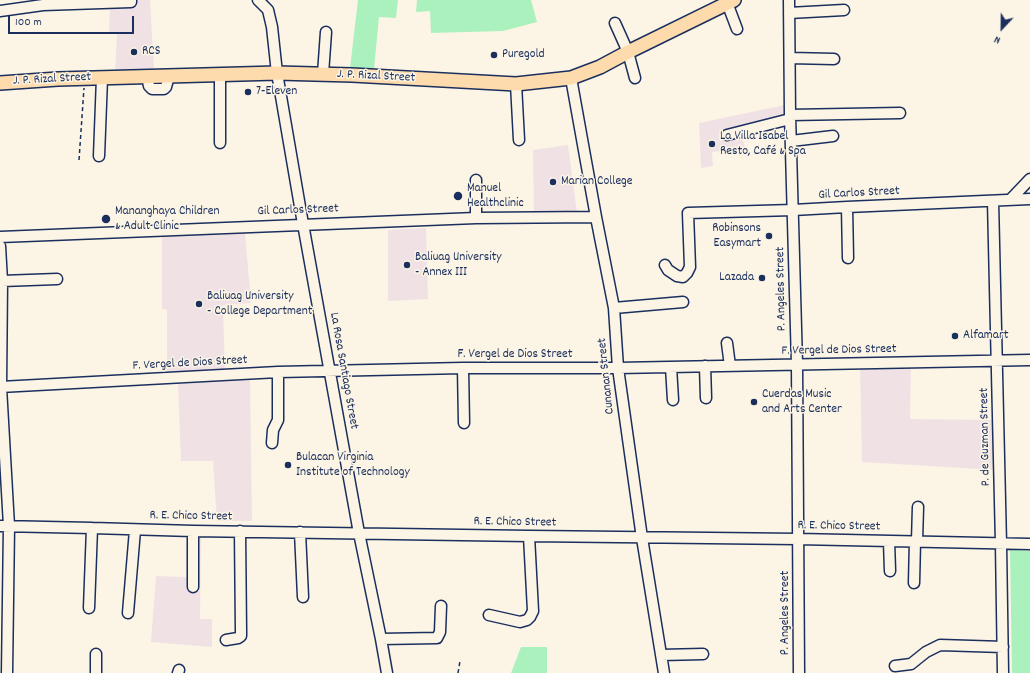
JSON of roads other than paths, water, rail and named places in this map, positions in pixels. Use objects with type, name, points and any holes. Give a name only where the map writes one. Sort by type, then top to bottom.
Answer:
[{"type":"main road","name":"J. P. Rizal Street","points":[[0,83],[84,78],[277,73],[360,75],[516,84],[571,78],[600,67],[729,1]]},
{"type":"street","points":[[0,11],[43,5],[131,2],[131,0]]},
{"type":"street","name":"La Rosa Santiago Street","points":[[258,0],[268,10],[272,27],[277,73],[329,371],[387,673]]},
{"type":"street","name":"P. Angeles Street","points":[[789,0],[790,117],[797,364],[799,673]]},
{"type":"street","points":[[729,1],[737,29]]},
{"type":"street","points":[[789,13],[844,10]]},
{"type":"street","points":[[615,23],[628,52],[635,78]]},
{"type":"street","points":[[323,74],[326,32]]},
{"type":"street","points":[[790,58],[834,59]]},
{"type":"street","points":[[220,75],[220,143]]},
{"type":"street","points":[[99,156],[102,78]]},
{"type":"street","name":"Cunanan Street","points":[[571,78],[614,308],[618,368],[642,538],[664,673]]},
{"type":"street","points":[[516,84],[519,140]]},
{"type":"street","points":[[727,135],[790,117],[900,113]]},
{"type":"street","points":[[791,141],[833,136]]},
{"type":"street","points":[[1010,200],[1030,179]]},
{"type":"street","points":[[476,180],[476,218]]},
{"type":"street","name":"Gil Carlos Street","points":[[665,265],[668,270],[677,276],[683,277],[690,267],[688,213],[793,210],[1030,199]]},
{"type":"street","name":"P. de Guzman Street","points":[[993,201],[1003,673]]},
{"type":"street","points":[[847,207],[848,258]]},
{"type":"street","name":"Gil Carlos Street","points":[[0,237],[476,218],[596,217]]},
{"type":"street","points":[[0,246],[2,282],[1,387],[7,673]]},
{"type":"street","points":[[2,282],[57,279]]},
{"type":"street","points":[[614,308],[683,302]]},
{"type":"street","points":[[727,343],[730,366]]},
{"type":"street","name":"F. Vergel de Dios Street","points":[[1,387],[278,372],[463,368],[618,368],[1030,360]]},
{"type":"street","points":[[706,366],[706,398]]},
{"type":"street","points":[[671,367],[673,400]]},
{"type":"street","points":[[463,368],[464,422]]},
{"type":"street","points":[[272,443],[273,430],[278,420],[278,372]]},
{"type":"street","points":[[914,583],[918,507]]},
{"type":"street","name":"R. E. Chico Street","points":[[5,526],[135,530],[798,539],[1030,544]]},
{"type":"street","points":[[89,608],[92,528]]},
{"type":"street","points":[[128,613],[135,530]]},
{"type":"street","points":[[193,587],[194,531]]},
{"type":"street","points":[[226,640],[241,636],[240,531]]},
{"type":"street","points":[[300,532],[303,597]]},
{"type":"street","points":[[489,615],[520,622],[527,620],[530,617],[533,610],[529,536]]},
{"type":"street","points":[[889,541],[890,571]]},
{"type":"street","points":[[381,639],[437,638],[440,632],[441,606]]},
{"type":"street","points":[[895,666],[911,664],[926,652],[940,645],[1003,647]]},
{"type":"street","points":[[96,654],[96,673]]},
{"type":"street","points":[[661,655],[704,654]]},
{"type":"place","name":"RCS","points":[[134,52]]},
{"type":"place","name":"Puregold","points":[[494,55]]},
{"type":"place","name":"7-Eleven","points":[[248,92]]},
{"type":"place","name":"La Villa Isabel Resto, Café & Spa","points":[[712,144]]},
{"type":"place","name":"Marian College","points":[[553,182]]},
{"type":"place","name":"Manuel Healthclinic","points":[[458,196]]},
{"type":"place","name":"Mananghaya Children & Adult Clinic","points":[[106,219]]},
{"type":"place","name":"Robinsons Easymart","points":[[769,236]]},
{"type":"place","name":"Baliuag University - Annex III","points":[[407,265]]},
{"type":"place","name":"Lazada","points":[[762,278]]},
{"type":"place","name":"Baliuag University - College Department","points":[[199,304]]},
{"type":"place","name":"Alfamart","points":[[955,336]]},
{"type":"place","name":"Cuerdas Music and Arts Center","points":[[754,402]]},
{"type":"place","name":"Bulacan Virginia Institute of Technology","points":[[288,465]]}]
